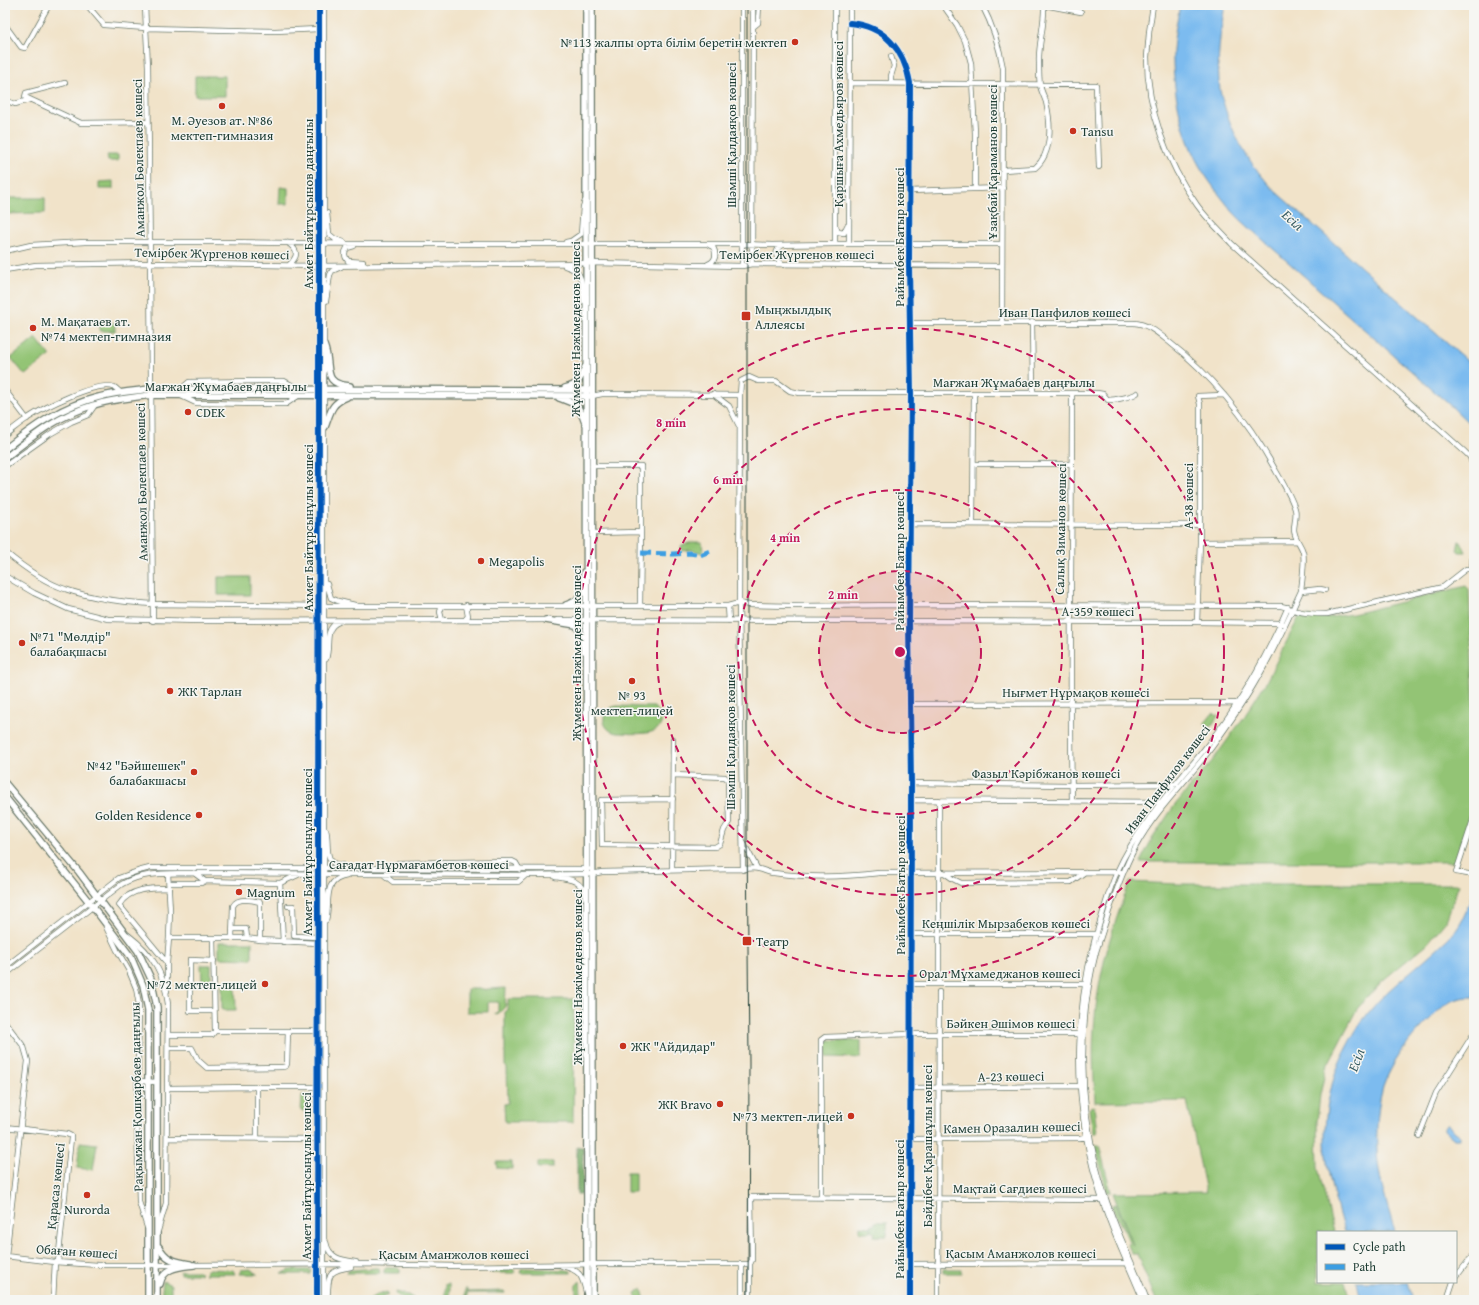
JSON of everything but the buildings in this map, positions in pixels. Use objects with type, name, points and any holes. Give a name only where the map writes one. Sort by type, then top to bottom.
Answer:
[{"type":"main road","name":"Жұмекен Нәжімеденов көшесі","points":[[586,5],[586,199],[589,244]]},
{"type":"main road","name":"Жұмекен Нәжімеденов көшесі","points":[[587,1300],[590,1264],[590,605],[593,533],[589,393],[592,5]]},
{"type":"main road","name":"Жұмекен Нәжімеденов көшесі","points":[[589,264],[586,308],[586,363],[589,393],[587,428],[587,560],[590,605]]},
{"type":"main road","points":[[324,345],[328,354],[330,377],[332,381],[341,386],[356,387],[365,390],[560,390],[589,393]]},
{"type":"main road","points":[[560,390],[577,383],[586,363]]},
{"type":"main road","name":"Мағжан Жұмабаев даңғылы","points":[[5,449],[34,426],[74,405],[99,397],[121,393],[365,390]]},
{"type":"main road","name":"Мағжан Жұмабаев даңғылы","points":[[5,458],[38,432],[60,418],[95,404],[151,392]]},
{"type":"main road","name":"Мағжан Жұмабаев даңғылы","points":[[179,392],[298,396],[555,396],[589,393]]},
{"type":"main road","points":[[325,427],[332,406],[350,396]]},
{"type":"main road","points":[[555,396],[578,406],[587,428]]},
{"type":"main road","points":[[566,605],[577,601],[582,594],[584,569],[587,560]]},
{"type":"main road","points":[[546,620],[576,625],[581,633],[587,661]]},
{"type":"main road","name":"Жұмекен Нәжімеденов көшесі","points":[[590,620],[587,661],[590,872],[588,921],[590,1264],[593,1300]]},
{"type":"main road","name":"Рақымжан Қошқарбаев даңғылы","points":[[5,783],[100,898],[126,934],[138,951],[147,969],[154,991],[157,1007],[157,1300]]},
{"type":"main road","name":"Рақымжан Қошқарбаев даңғылы","points":[[5,797],[131,956],[144,985],[148,1010],[148,1298]]},
{"type":"main road","points":[[158,1246],[162,1254],[169,1259],[194,1265]]},
{"type":"main road","points":[[157,1300],[161,1278],[166,1272],[174,1268],[194,1265]]},
{"type":"street","points":[[5,25],[7,32],[22,48],[27,46],[49,5]]},
{"type":"street","points":[[87,5],[104,25],[146,28],[287,31],[319,29]]},
{"type":"street","name":"Аманжол Бөлекпаев көшесі","points":[[145,5],[148,66],[153,621]]},
{"type":"street","name":"Ахмет Байтұрсынов даңғылы","points":[[319,5],[324,199],[322,243],[318,266],[322,404]]},
{"type":"street","name":"Ахмет Байтұрсынов даңғылы","points":[[322,390],[324,345],[322,111],[324,5]]},
{"type":"street","name":"Шәмші Қалдаяқов көшесі","points":[[742,5],[742,266]]},
{"type":"street","name":"Шәмші Қалдаяқов көшесі","points":[[752,264],[753,5]]},
{"type":"street","points":[[753,27],[758,21],[759,5]]},
{"type":"street","name":"Қаршыға Ахмедьяров көшесі","points":[[835,5],[835,244]]},
{"type":"street","name":"Қаршыға Ахмедьяров көшесі","points":[[849,244],[850,5]]},
{"type":"street","points":[[943,5],[957,25],[965,41],[971,63],[973,83],[975,188]]},
{"type":"street","name":"Ұзақбай Қараманов көшесі","points":[[982,5],[993,26],[1000,48],[1003,68],[1002,322]]},
{"type":"street","points":[[1003,170],[1035,168],[1042,161],[1048,147],[1050,131],[1046,102],[1040,85],[1039,46],[1042,33],[1044,5],[1080,12]]},
{"type":"street","points":[[1153,5],[1147,57],[1150,87],[1156,121],[1169,157],[1197,204],[1232,244],[1465,452],[1470,457],[1474,469]]},
{"type":"street","name":"Райымбек Батыр көшесі","points":[[850,24],[867,26],[876,30],[885,37],[900,52],[908,71],[910,83],[910,1300]]},
{"type":"street","points":[[891,56],[894,66],[891,76],[891,83]]},
{"type":"street","points":[[65,83],[26,93],[25,97],[81,123],[148,122]]},
{"type":"street","points":[[850,83],[1003,83],[1040,85],[1096,85],[1099,167]]},
{"type":"street","points":[[5,103],[7,101],[15,104],[29,100]]},
{"type":"street","points":[[909,191],[1003,188]]},
{"type":"street","points":[[324,199],[330,234],[335,239],[349,244]]},
{"type":"street","points":[[554,244],[571,241],[581,234],[583,206],[586,199]]},
{"type":"street","points":[[835,223],[838,232],[844,232],[848,220]]},
{"type":"street","name":"Темірбек Жүргенов көшесі","points":[[5,250],[32,245],[64,243],[150,242],[708,245],[1002,244]]},
{"type":"street","points":[[288,243],[295,250],[296,254],[296,257],[289,265]]},
{"type":"street","points":[[383,266],[375,263],[348,261],[345,257],[345,251],[351,246],[380,246],[385,244]]},
{"type":"street","points":[[704,265],[714,261],[716,256],[716,252],[713,247],[708,245]]},
{"type":"street","points":[[783,245],[777,250],[776,255],[777,260],[786,265]]},
{"type":"street","name":"Темірбек Жүргенов көшесі","points":[[5,270],[36,264],[150,263],[318,266],[557,264],[1002,266]]},
{"type":"street","points":[[557,264],[572,268],[580,275],[586,308]]},
{"type":"street","points":[[324,310],[329,291],[330,275],[332,271],[344,265]]},
{"type":"street","points":[[1032,322],[1033,393]]},
{"type":"street","name":"Иван Панфилов көшесі","points":[[910,323],[1032,322],[1134,323],[1145,325],[1164,338],[1192,361],[1224,395],[1252,432],[1282,480],[1296,510],[1294,527],[1297,541]]},
{"type":"street","name":"Мағжан Жұмабаев даңғылы","points":[[740,395],[741,381],[749,377],[758,381],[776,381],[790,391],[800,393],[1097,393],[1103,394],[1108,400],[1133,396],[1137,393]]},
{"type":"street","points":[[298,396],[286,404],[196,404],[179,392],[189,382],[284,381],[301,390]]},
{"type":"street","points":[[5,434],[53,404],[88,390],[101,387],[113,387],[121,393]]},
{"type":"street","points":[[5,390],[27,419]]},
{"type":"street","points":[[973,524],[974,392]]},
{"type":"street","points":[[589,393],[740,395]]},
{"type":"street","name":"Салық Зиманов көшесі","points":[[1072,393],[1072,525],[1070,606],[1072,800]]},
{"type":"street","points":[[713,394],[728,406],[740,429]]},
{"type":"street","name":"Шәмші Қалдаяқов көшесі","points":[[740,395],[739,603],[743,870]]},
{"type":"street","name":"А-38 көшесі","points":[[1197,622],[1200,542],[1200,404],[1198,396],[1224,395]]},
{"type":"street","points":[[5,466],[50,434],[71,422],[88,415],[95,404]]},
{"type":"street","name":"Ахмет Байтұрсынұлы көшесі","points":[[317,1300],[318,937],[320,874],[324,868],[325,427],[322,404]]},
{"type":"street","name":"Ахмет Байтұрсынұлы көшесі","points":[[322,404],[319,606],[318,868],[320,874],[324,928],[324,1265],[326,1300]]},
{"type":"street","points":[[974,464],[1072,464]]},
{"type":"street","points":[[592,466],[641,466],[640,605]]},
{"type":"street","points":[[910,524],[1199,525]]},
{"type":"street","points":[[593,533],[641,532]]},
{"type":"street","points":[[1474,536],[1472,569],[1474,600]]},
{"type":"street","points":[[1200,542],[1297,541],[1304,552],[1301,591],[1320,589],[1325,590]]},
{"type":"street","points":[[5,552],[19,564],[64,589],[97,598],[152,604],[319,606],[728,606],[739,603],[749,605],[794,606],[1198,606],[1290,608],[1315,614],[1327,614],[1443,587],[1466,569],[1472,569]]},
{"type":"street","points":[[325,572],[331,598],[359,606]]},
{"type":"street","name":"А-359 көшесі","points":[[5,576],[34,593],[68,609],[108,619],[153,621],[590,620],[740,622],[1197,622],[1283,624]]},
{"type":"street","name":"Иван Панфилов көшесі","points":[[1147,1300],[1102,1200],[1088,1137],[1082,1086],[1082,1034],[1087,984],[1096,934],[1117,872],[1132,843],[1163,802],[1210,749],[1258,678],[1290,608],[1301,591]]},
{"type":"street","points":[[442,606],[440,612],[442,620]]},
{"type":"street","points":[[465,620],[468,616],[466,606]]},
{"type":"street","points":[[728,606],[729,621]]},
{"type":"street","points":[[325,664],[328,655],[330,629],[333,624],[342,620]]},
{"type":"street","name":"Нығмет Нұрмақов көшесі","points":[[910,704],[1240,704]]},
{"type":"street","points":[[672,870],[673,739]]},
{"type":"street","points":[[672,799],[601,800],[602,845],[715,847],[720,844],[724,830],[730,822],[728,780],[725,777],[673,776]]},
{"type":"street","name":"Фазыл Кәрібжанов көшесі","points":[[911,784],[1178,784]]},
{"type":"street","points":[[911,800],[1072,800],[1163,802]]},
{"type":"street","points":[[939,800],[941,872],[938,934],[939,984]]},
{"type":"street","name":"Иван Панфилов көшесі","points":[[1087,984],[1096,952],[1123,872],[1136,846],[1163,802]]},
{"type":"street","points":[[1474,816],[1456,872],[1474,875]]},
{"type":"street","points":[[324,823],[328,836],[327,855],[331,861],[337,865],[360,866],[367,868]]},
{"type":"street","points":[[742,840],[758,868],[772,873],[794,875],[847,876],[879,873],[941,872],[1123,872]]},
{"type":"street","points":[[392,869],[398,863],[512,861],[516,863],[520,870]]},
{"type":"street","name":"Сағадат Нұрмағамбетов көшесі","points":[[5,975],[92,905],[119,878],[150,868],[367,868],[590,872],[727,869],[743,870],[758,868]]},
{"type":"street","name":"Сағадат Нұрмағамбетов көшесі","points":[[100,898],[131,879],[141,876],[168,874],[535,875],[590,872]]},
{"type":"street","points":[[941,872],[957,882],[1072,882],[1085,872]]},
{"type":"street","points":[[194,873],[204,881]]},
{"type":"street","points":[[158,1232],[166,1203],[168,1088],[167,963],[169,938],[168,874]]},
{"type":"street","points":[[167,963],[119,905],[124,899],[136,891],[169,886],[201,884],[204,881],[280,882],[301,874]]},
{"type":"street","points":[[324,928],[327,917],[328,892],[331,884],[342,877],[358,874]]},
{"type":"street","points":[[382,874],[393,882],[518,882],[526,875]]},
{"type":"street","points":[[535,875],[571,879],[576,881],[583,889],[585,895],[585,910],[588,921]]},
{"type":"street","points":[[280,882],[283,942]]},
{"type":"street","points":[[232,938],[233,906],[239,900],[261,903],[260,940]]},
{"type":"street","name":"Сағадат Нұрмағамбетов көшесі","points":[[5,967],[92,905]]},
{"type":"street","points":[[288,906],[293,906],[294,936],[318,937]]},
{"type":"street","points":[[104,922],[129,971],[136,988],[139,1005],[137,1117],[139,1202],[148,1230]]},
{"type":"street","points":[[233,929],[246,929],[247,938]]},
{"type":"street","points":[[126,934],[142,946],[156,965],[168,1002]]},
{"type":"street","name":"Кеңшілік Мырзабеков көшесі","points":[[910,934],[1102,934]]},
{"type":"street","points":[[169,938],[247,938],[283,942],[318,942]]},
{"type":"street","points":[[214,938],[214,1031]]},
{"type":"street","points":[[214,961],[190,960],[190,1011],[214,1011]]},
{"type":"street","points":[[156,965],[167,963]]},
{"type":"street","name":"Орал Мұхамеджанов көшесі","points":[[910,984],[1087,984]]},
{"type":"street","name":"Бәйдібек Қарашаұлы көшесі","points":[[938,1300],[939,992]]},
{"type":"street","points":[[5,1022],[24,1047],[27,1055],[27,1074],[6,1256]]},
{"type":"street","points":[[168,1035],[208,1035],[212,1034],[214,1031],[318,1031]]},
{"type":"street","points":[[168,1048],[192,1048],[198,1060],[207,1068],[283,1067],[287,1064],[288,1031]]},
{"type":"street","points":[[1419,1136],[1436,1093],[1474,1033]]},
{"type":"street","name":"Бәйкен Әшімов көшесі","points":[[821,1198],[821,1040],[825,1037],[910,1034],[1082,1034]]},
{"type":"street","points":[[138,1081],[157,1082]]},
{"type":"street","name":"А-23 көшесі","points":[[910,1088],[1082,1086]]},
{"type":"street","points":[[257,1087],[257,1138]]},
{"type":"street","points":[[168,1088],[318,1087]]},
{"type":"street","points":[[5,1127],[21,1129]]},
{"type":"street","name":"Қарасаз көшесі","points":[[21,1129],[68,1134],[71,1136],[53,1300]]},
{"type":"street","name":"Иван Панфилов көшесі","points":[[1088,1137],[1106,1200],[1143,1300]]},
{"type":"street","name":"Камен Оразалин көшесі","points":[[911,1139],[938,1140],[1088,1137]]},
{"type":"street","points":[[167,1138],[324,1139]]},
{"type":"street","name":"Мақтай Сағдиев көшесі","points":[[750,1264],[752,1260],[752,1197],[1102,1200]]},
{"type":"street","points":[[324,1216],[326,1244],[329,1252],[338,1259],[366,1264]]},
{"type":"street","points":[[1457,1276],[1474,1254]]},
{"type":"street","name":"Обаған көшесі","points":[[6,1256],[98,1265],[158,1265]]},
{"type":"street","name":"Қасым Аманжолов көшесі","points":[[910,1264],[1130,1263]]},
{"type":"street","points":[[326,1300],[328,1280],[332,1272],[339,1269],[366,1264]]},
{"type":"street","name":"Қасым Аманжолов көшесі","points":[[158,1265],[366,1264],[454,1266],[553,1264],[750,1264]]},
{"type":"street","points":[[553,1264],[578,1271],[583,1282],[587,1300]]},
{"type":"street","points":[[742,1264],[742,1300]]},
{"type":"street","points":[[750,1264],[750,1300]]},
{"type":"street","points":[[1447,1300],[1453,1283]]},
{"type":"green space","points":[[195,76],[225,76],[225,96],[195,96]]},
{"type":"green space","points":[[107,155],[118,155],[118,161],[108,161]]},
{"type":"green space","points":[[113,181],[113,189],[99,189],[99,182]]},
{"type":"green space","points":[[280,187],[288,188],[288,204],[279,204]]},
{"type":"green space","points":[[5,198],[45,198],[45,213],[5,214]]},
{"type":"green space","points":[[100,323],[115,323],[115,331],[100,331]]},
{"type":"green space","points":[[36,338],[50,356],[25,375],[11,358]]},
{"type":"green space","points":[[1459,541],[1461,541],[1466,552],[1459,552],[1457,550]]},
{"type":"green space","points":[[693,542],[702,542],[703,553],[691,550],[683,551],[681,547],[682,545]]},
{"type":"green space","points":[[218,577],[250,577],[250,595],[218,595]]},
{"type":"green space","points":[[1466,586],[1469,589],[1474,710],[1474,794],[1472,810],[1455,861],[1140,862],[1152,839],[1174,806],[1213,760],[1244,717],[1266,682],[1300,615],[1323,618],[1353,614]]},
{"type":"green space","points":[[617,706],[654,707],[661,715],[661,723],[659,728],[639,734],[617,733],[611,731],[607,728],[604,719],[607,711]]},
{"type":"green space","points":[[1213,713],[1218,716],[1210,728],[1204,724]]},
{"type":"green space","points":[[1130,882],[1178,884],[1459,884],[1446,921],[1427,944],[1382,981],[1357,1009],[1326,1068],[1320,1095],[1317,1122],[1318,1168],[1334,1231],[1317,1231],[1317,1283],[1346,1283],[1351,1300],[1156,1300],[1137,1254],[1132,1254],[1127,1243],[1129,1243],[1129,1241],[1112,1207],[1112,1205],[1116,1204],[1133,1245],[1113,1193],[1206,1192],[1187,1101],[1095,1102],[1093,1038],[1098,991],[1106,954]]},
{"type":"green space","points":[[219,942],[252,942],[252,959],[219,958]]},
{"type":"green space","points":[[201,965],[211,965],[211,982],[202,982]]},
{"type":"green space","points":[[222,984],[235,984],[236,1010],[222,1010]]},
{"type":"green space","points":[[506,988],[505,1007],[498,1014],[495,1013],[498,1012],[498,1002],[488,1002],[488,1012],[467,1012],[467,989],[486,990]]},
{"type":"green space","points":[[508,999],[574,999],[573,1122],[505,1122],[504,1104],[508,1103],[507,1068],[505,1066],[505,1012],[508,1010]]},
{"type":"green space","points":[[827,1040],[861,1041],[861,1058],[827,1057]]},
{"type":"green space","points":[[302,1095],[310,1095],[310,1111],[301,1111]]},
{"type":"green space","points":[[1094,1106],[1097,1133],[1093,1133],[1089,1109]]},
{"type":"green space","points":[[80,1142],[97,1144],[93,1170],[77,1168]]},
{"type":"green space","points":[[1095,1145],[1099,1145],[1111,1192],[1107,1192]]},
{"type":"green space","points":[[577,1147],[583,1147],[583,1193],[581,1194],[577,1194]]},
{"type":"green space","points":[[496,1162],[512,1162],[512,1169],[497,1168]]},
{"type":"green space","points":[[538,1162],[553,1162],[553,1168],[538,1168]]},
{"type":"green space","points":[[627,1172],[635,1172],[635,1192],[627,1192]]},
{"type":"green space","points":[[875,1222],[887,1222],[887,1236],[874,1236],[875,1232],[872,1232],[872,1225],[875,1225]]},
{"type":"green space","points":[[860,1226],[871,1227],[871,1232],[860,1232]]},
{"type":"green space","points":[[386,1268],[398,1268],[400,1273],[384,1273]]},
{"type":"green space","points":[[502,1268],[512,1268],[515,1273],[492,1273],[492,1271]]},
{"type":"green space","points":[[209,1269],[233,1270],[235,1274],[205,1274]]},
{"type":"green space","points":[[250,1269],[258,1274],[239,1274],[241,1270]]},
{"type":"green space","points":[[379,1269],[380,1273],[346,1273],[349,1270]]},
{"type":"green space","points":[[521,1269],[567,1270],[571,1271],[571,1273],[520,1273]]},
{"type":"green space","points":[[943,1269],[961,1269],[961,1273],[943,1273]]},
{"type":"green space","points":[[289,1270],[311,1270],[311,1274],[282,1274]]},
{"type":"green space","points":[[180,1271],[199,1271],[201,1274],[180,1274]]},
{"type":"green space","points":[[163,1281],[171,1285],[171,1300],[161,1300]]},
{"type":"green space","points":[[580,1281],[581,1294],[576,1298],[576,1285]]},
{"type":"green space","points":[[445,1284],[449,1284],[449,1300],[445,1300]]},
{"type":"green space","points":[[465,1289],[467,1289],[467,1292],[504,1291],[505,1293],[467,1293],[467,1300],[465,1300]]},
{"type":"green space","points":[[642,1289],[645,1300],[637,1300],[635,1293]]},
{"type":"green space","points":[[387,1292],[388,1294],[379,1300],[368,1300],[376,1295]]},
{"type":"green space","points":[[396,1292],[408,1295],[416,1300],[404,1300],[397,1295]]},
{"type":"water","name":"Есіл","points":[[1180,5],[1225,5],[1219,47],[1218,68],[1220,90],[1230,122],[1240,144],[1259,173],[1275,191],[1474,367],[1474,428],[1243,222],[1233,212],[1211,183],[1199,165],[1187,139],[1176,94],[1173,50]]},
{"type":"water","name":"Есіл","points":[[1474,889],[1474,997],[1465,997],[1446,1004],[1406,1045],[1395,1061],[1383,1087],[1377,1128],[1378,1160],[1382,1185],[1395,1231],[1344,1231],[1329,1174],[1326,1155],[1325,1131],[1327,1108],[1332,1084],[1340,1062],[1350,1040],[1378,1001],[1450,936],[1466,912]]},
{"type":"water","points":[[1447,1123],[1453,1131],[1460,1136],[1460,1139],[1454,1139],[1444,1130]]},
{"type":"water","points":[[1357,1283],[1407,1283],[1412,1300],[1361,1300]]},
{"type":"tram line","points":[[747,5],[748,1300]]},
{"type":"marked path","points":[[641,553],[690,553],[700,555],[710,551]]},
{"type":"cycle path","points":[[317,1300],[319,5]]},
{"type":"cycle path","points":[[850,23],[873,29],[891,42],[898,50],[903,60],[910,83],[910,1300]]},
{"type":"place","name":"№113 жалпы орта білім беретін мектеп","points":[[795,42]]},
{"type":"place","name":"М. Әуезов ат. №86 мектеп-гимназия","points":[[222,106]]},
{"type":"place","name":"Tansu","points":[[1073,131]]},
{"type":"place","name":"Мыңжылдық Аллеясы","points":[[746,316]]},
{"type":"place","name":"М. Мақатаев ат. №74 мектеп-гимназия","points":[[33,328]]},
{"type":"place","name":"CDEK","points":[[188,412]]},
{"type":"place","name":"Megapolis","points":[[481,561]]},
{"type":"place","name":"№71 \"Мөлдір\" балабақшасы","points":[[22,643]]},
{"type":"place","name":"№ 93 мектеп-лицей","points":[[632,681]]},
{"type":"place","name":"ЖК Тарлан","points":[[170,691]]},
{"type":"place","name":"№42 \"Бәйшешек\" балабакшасы","points":[[194,772]]},
{"type":"place","name":"Golden Residence","points":[[199,815]]},
{"type":"place","name":"Magnum","points":[[239,892]]},
{"type":"place","name":"Театр","points":[[747,941]]},
{"type":"place","name":"№72 мектеп-лицей","points":[[265,984]]},
{"type":"place","name":"ЖК \"Айдидар\"","points":[[623,1046]]},
{"type":"place","name":"ЖК Bravo","points":[[720,1104]]},
{"type":"place","name":"№73 мектеп-лицей","points":[[851,1116]]},
{"type":"place","name":"Nurorda","points":[[87,1195]]}]
